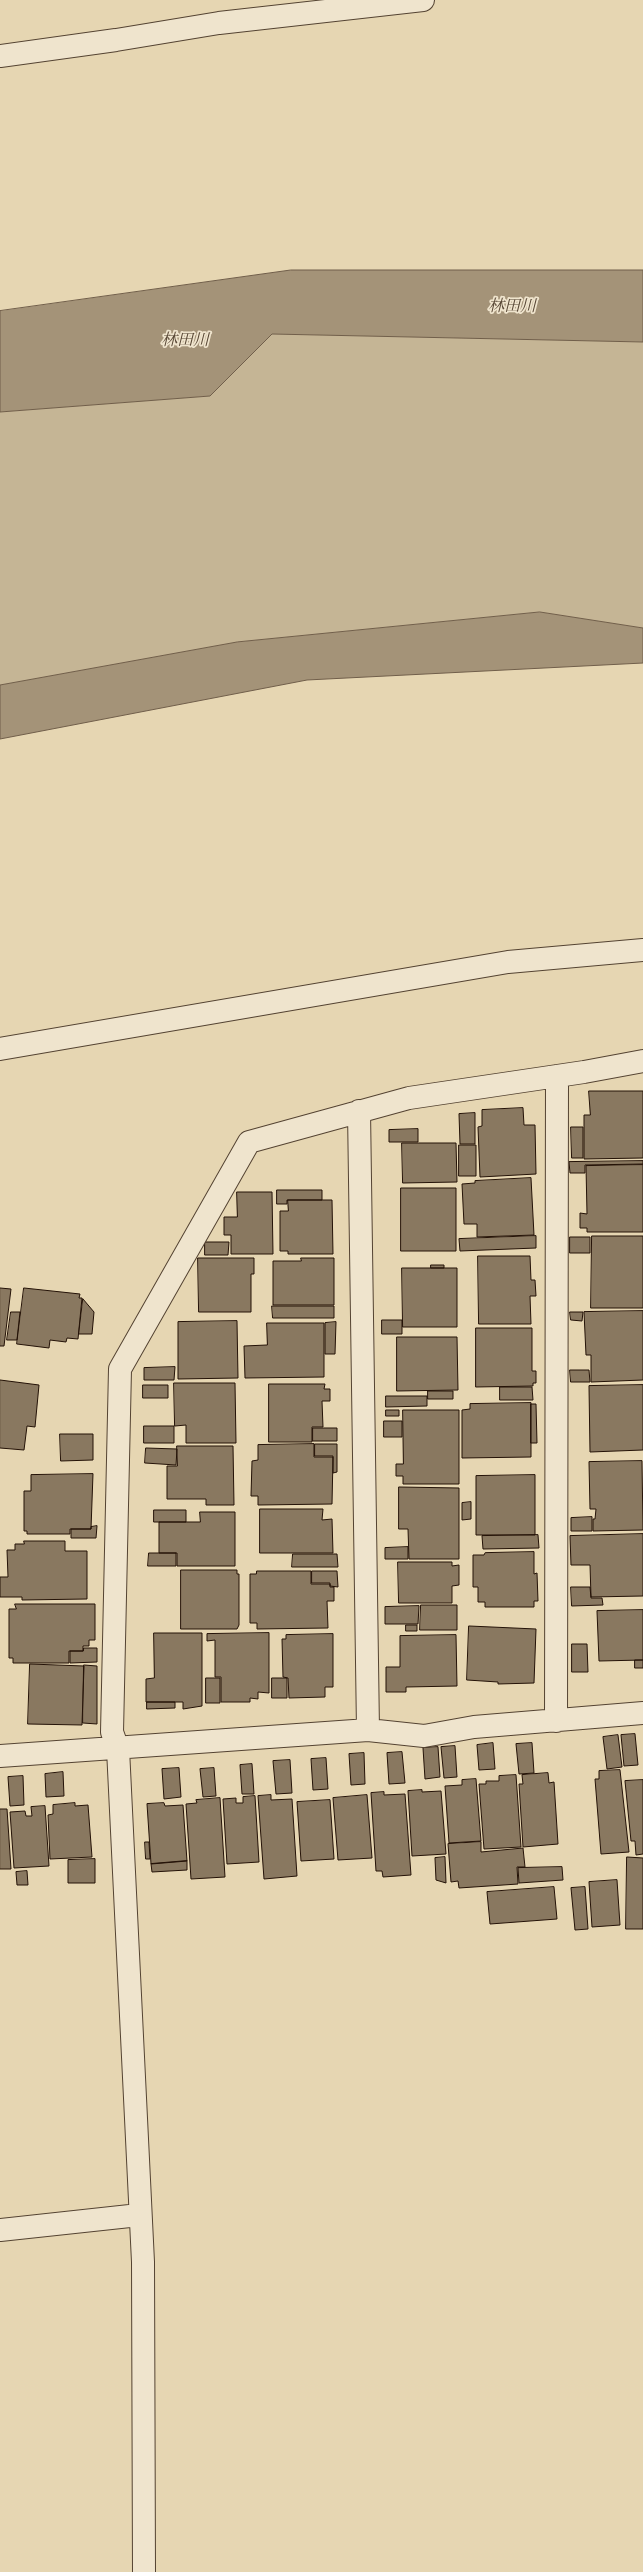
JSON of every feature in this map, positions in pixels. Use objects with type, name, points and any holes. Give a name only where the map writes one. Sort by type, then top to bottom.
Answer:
[{"type":"street","points":[[0,56],[116,40],[219,23],[423,0]]},
{"type":"street","points":[[0,1049],[508,962],[643,950]]},
{"type":"street","points":[[144,2572],[143,2262],[139,2215],[118,1749],[112,1732],[120,1369],[249,1142],[409,1098],[557,1076],[643,1061]]},
{"type":"street","points":[[556,1721],[557,1076]]},
{"type":"street","points":[[359,1111],[368,1730]]},
{"type":"street","points":[[0,1756],[118,1749],[368,1730],[424,1736],[474,1727],[643,1714]]},
{"type":"street","points":[[0,2230],[139,2215]]},
{"type":"shaded area","points":[[272,334],[643,342],[643,628],[540,612],[237,642],[0,685],[0,412],[209,396]]},
{"type":"water","name":"林田川","points":[[291,270],[643,270],[643,342],[272,334],[210,396],[0,412],[0,311]]},
{"type":"water","points":[[540,612],[643,628],[643,663],[307,680],[0,739],[0,685],[237,642]]},
{"type":"building","points":[[589,1091],[643,1091],[643,1158],[584,1159],[584,1115],[590,1115]]},
{"type":"building","points":[[523,1108],[524,1125],[535,1125],[536,1174],[480,1177],[478,1127],[482,1126],[482,1110]]},
{"type":"building","points":[[475,1113],[475,1144],[460,1144],[459,1114]]},
{"type":"building","points":[[571,1127],[583,1127],[583,1158],[572,1158]]},
{"type":"building","points":[[418,1129],[418,1142],[389,1142],[389,1130]]},
{"type":"building","points":[[402,1143],[456,1143],[457,1182],[403,1183]]},
{"type":"building","points":[[459,1145],[476,1145],[476,1176],[459,1176]]},
{"type":"building","points":[[643,1161],[643,1164],[585,1165],[585,1173],[570,1173],[569,1162]]},
{"type":"building","points":[[643,1165],[643,1232],[587,1232],[587,1228],[580,1228],[580,1213],[587,1214],[586,1166]]},
{"type":"building","points":[[531,1178],[534,1235],[477,1237],[477,1224],[464,1224],[462,1184],[475,1183],[475,1181]]},
{"type":"building","points":[[401,1188],[456,1188],[456,1251],[401,1251]]},
{"type":"building","points":[[277,1190],[322,1190],[322,1200],[287,1200],[287,1204],[277,1204]]},
{"type":"building","points":[[237,1192],[272,1192],[273,1254],[231,1254],[231,1235],[224,1235],[224,1217],[237,1217]]},
{"type":"building","points":[[288,1200],[332,1200],[333,1254],[288,1254],[288,1251],[280,1251],[280,1211],[288,1211]]},
{"type":"building","points":[[536,1236],[536,1248],[460,1251],[459,1239]]},
{"type":"building","points":[[592,1236],[643,1236],[643,1308],[591,1308]]},
{"type":"building","points":[[570,1237],[590,1237],[590,1253],[570,1253]]},
{"type":"building","points":[[205,1242],[229,1242],[228,1255],[205,1255]]},
{"type":"building","points":[[478,1256],[530,1256],[531,1280],[535,1280],[536,1296],[530,1296],[531,1324],[479,1324]]},
{"type":"building","points":[[198,1258],[254,1258],[254,1274],[251,1274],[251,1312],[199,1312]]},
{"type":"building","points":[[301,1258],[334,1258],[334,1305],[273,1305],[273,1261],[301,1261]]},
{"type":"building","points":[[431,1265],[444,1265],[444,1268],[431,1268]]},
{"type":"building","points":[[402,1268],[457,1268],[457,1327],[403,1327]]},
{"type":"building","points":[[0,1288],[11,1289],[4,1346],[0,1346]]},
{"type":"building","points":[[24,1288],[80,1294],[79,1298],[82,1298],[78,1339],[67,1338],[66,1342],[50,1340],[49,1348],[17,1344]]},
{"type":"building","points":[[83,1299],[94,1312],[92,1334],[79,1334]]},
{"type":"building","points":[[272,1306],[334,1306],[334,1318],[273,1318]]},
{"type":"building","points":[[643,1311],[643,1380],[591,1382],[591,1355],[586,1355],[584,1312]]},
{"type":"building","points":[[11,1312],[20,1312],[17,1340],[7,1340]]},
{"type":"building","points":[[570,1312],[583,1312],[582,1321],[571,1320]]},
{"type":"building","points":[[382,1320],[402,1320],[402,1334],[382,1334]]},
{"type":"building","points":[[237,1321],[238,1378],[178,1379],[178,1322]]},
{"type":"building","points":[[336,1322],[335,1354],[325,1354],[325,1323]]},
{"type":"building","points":[[267,1323],[324,1323],[324,1377],[245,1378],[244,1346],[267,1345]]},
{"type":"building","points":[[476,1328],[532,1328],[532,1371],[536,1371],[536,1383],[533,1383],[533,1386],[476,1387]]},
{"type":"building","points":[[397,1337],[457,1337],[458,1390],[397,1391]]},
{"type":"building","points":[[175,1367],[174,1380],[144,1380],[144,1368]]},
{"type":"building","points":[[570,1370],[589,1370],[590,1382],[571,1382]]},
{"type":"building","points":[[0,1380],[39,1385],[35,1427],[27,1426],[24,1450],[0,1448]]},
{"type":"building","points":[[174,1383],[235,1383],[236,1443],[186,1443],[186,1425],[175,1426]]},
{"type":"building","points":[[269,1384],[325,1384],[324,1389],[330,1389],[330,1401],[322,1401],[323,1427],[312,1427],[312,1442],[269,1442]]},
{"type":"building","points":[[143,1385],[168,1385],[168,1398],[143,1398]]},
{"type":"building","points":[[643,1385],[643,1450],[590,1452],[589,1386]]},
{"type":"building","points":[[500,1387],[532,1387],[533,1400],[500,1400]]},
{"type":"building","points":[[428,1391],[453,1391],[453,1399],[428,1399]]},
{"type":"building","points":[[386,1396],[427,1396],[427,1406],[386,1407]]},
{"type":"building","points":[[531,1403],[531,1457],[462,1458],[462,1410],[470,1409],[470,1404]]},
{"type":"building","points":[[531,1404],[536,1404],[537,1443],[531,1443]]},
{"type":"building","points":[[386,1410],[399,1410],[399,1416],[386,1416]]},
{"type":"building","points":[[403,1410],[459,1410],[459,1484],[403,1484],[403,1476],[396,1476],[396,1464],[403,1464]]},
{"type":"building","points":[[384,1421],[402,1421],[402,1437],[384,1437]]},
{"type":"building","points":[[144,1426],[174,1426],[174,1443],[144,1443]]},
{"type":"building","points":[[313,1428],[337,1428],[337,1441],[313,1441]]},
{"type":"building","points":[[60,1434],[93,1434],[93,1460],[61,1461]]},
{"type":"building","points":[[314,1444],[314,1457],[333,1457],[332,1504],[258,1505],[258,1496],[251,1496],[252,1461],[258,1460],[258,1445]]},
{"type":"building","points":[[315,1444],[337,1444],[337,1472],[333,1473],[333,1456],[315,1456]]},
{"type":"building","points":[[177,1446],[233,1446],[234,1505],[206,1505],[206,1499],[167,1499],[167,1466],[177,1466]]},
{"type":"building","points":[[146,1448],[177,1449],[176,1465],[145,1463]]},
{"type":"building","points":[[642,1461],[643,1530],[593,1531],[593,1519],[595,1519],[596,1509],[590,1509],[589,1462]]},
{"type":"building","points":[[93,1474],[91,1529],[70,1529],[70,1534],[27,1534],[27,1531],[24,1531],[24,1491],[31,1491],[31,1475]]},
{"type":"building","points":[[535,1475],[535,1535],[476,1535],[476,1476]]},
{"type":"building","points":[[399,1487],[459,1488],[459,1559],[409,1559],[408,1529],[399,1529]]},
{"type":"building","points":[[471,1502],[471,1519],[462,1520],[462,1503]]},
{"type":"building","points":[[260,1509],[323,1509],[322,1520],[332,1519],[333,1553],[260,1553]]},
{"type":"building","points":[[154,1510],[186,1510],[186,1522],[154,1522]]},
{"type":"building","points":[[200,1512],[235,1512],[235,1566],[177,1566],[177,1553],[159,1553],[159,1522],[200,1522]]},
{"type":"building","points":[[592,1517],[592,1531],[571,1531],[571,1518]]},
{"type":"building","points":[[97,1526],[96,1538],[71,1538],[71,1529],[91,1529],[91,1527]]},
{"type":"building","points":[[643,1534],[643,1596],[591,1597],[590,1565],[571,1565],[570,1536]]},
{"type":"building","points":[[538,1535],[539,1548],[483,1549],[482,1536]]},
{"type":"building","points":[[24,1541],[65,1541],[65,1551],[87,1551],[87,1599],[22,1600],[22,1597],[0,1597],[0,1577],[8,1577],[7,1550],[15,1550],[15,1544],[24,1544]]},
{"type":"building","points":[[408,1547],[408,1559],[385,1559],[385,1548]]},
{"type":"building","points":[[534,1552],[534,1574],[537,1573],[538,1601],[534,1601],[534,1607],[485,1607],[485,1602],[478,1602],[478,1587],[473,1587],[473,1555],[484,1555],[485,1553]]},
{"type":"building","points":[[149,1553],[176,1553],[176,1566],[148,1566]]},
{"type":"building","points":[[293,1554],[337,1554],[338,1567],[292,1567]]},
{"type":"building","points":[[398,1562],[452,1562],[452,1566],[459,1565],[459,1585],[452,1586],[452,1603],[399,1603]]},
{"type":"building","points":[[181,1570],[237,1570],[237,1574],[239,1574],[239,1625],[237,1629],[181,1629]]},
{"type":"building","points":[[257,1571],[311,1571],[311,1584],[330,1584],[330,1587],[334,1587],[334,1601],[327,1601],[328,1628],[257,1629],[257,1623],[250,1623],[250,1574],[256,1574]]},
{"type":"building","points":[[312,1571],[337,1571],[338,1587],[330,1586],[330,1583],[312,1583]]},
{"type":"building","points":[[571,1587],[590,1587],[591,1598],[602,1598],[603,1605],[572,1606]]},
{"type":"building","points":[[15,1604],[95,1604],[95,1640],[89,1640],[89,1646],[83,1646],[83,1651],[69,1651],[69,1663],[13,1663],[13,1658],[9,1658],[9,1609],[16,1609]]},
{"type":"building","points":[[421,1605],[457,1605],[457,1630],[420,1630]]},
{"type":"building","points":[[419,1606],[418,1624],[385,1624],[385,1607]]},
{"type":"building","points":[[643,1610],[643,1660],[599,1661],[597,1611]]},
{"type":"building","points":[[406,1625],[417,1625],[417,1631],[406,1631]]},
{"type":"building","points":[[469,1626],[536,1629],[534,1683],[498,1684],[498,1682],[467,1680]]},
{"type":"building","points":[[154,1633],[202,1633],[202,1706],[183,1709],[183,1702],[146,1702],[146,1679],[154,1678]]},
{"type":"building","points":[[269,1633],[269,1693],[258,1692],[258,1699],[250,1698],[250,1702],[221,1702],[221,1677],[215,1677],[215,1640],[207,1641],[207,1634]]},
{"type":"building","points":[[333,1634],[333,1687],[325,1687],[325,1697],[289,1698],[288,1678],[283,1677],[282,1639],[286,1639],[286,1635]]},
{"type":"building","points":[[456,1635],[457,1686],[406,1687],[406,1692],[386,1692],[386,1667],[400,1667],[400,1636]]},
{"type":"building","points":[[572,1644],[587,1644],[588,1672],[572,1672]]},
{"type":"building","points":[[84,1648],[97,1648],[97,1662],[70,1663],[70,1651],[83,1651]]},
{"type":"building","points":[[635,1660],[643,1660],[643,1668],[635,1668]]},
{"type":"building","points":[[30,1664],[84,1666],[82,1725],[28,1724]]},
{"type":"building","points":[[84,1665],[97,1666],[97,1724],[83,1723]]},
{"type":"building","points":[[206,1678],[220,1678],[220,1703],[206,1703]]},
{"type":"building","points":[[272,1678],[287,1678],[287,1698],[272,1698]]},
{"type":"building","points":[[147,1702],[175,1702],[175,1708],[147,1709]]},
{"type":"building","points":[[635,1734],[638,1765],[624,1766],[621,1735]]},
{"type":"building","points":[[618,1735],[622,1767],[607,1769],[603,1737]]},
{"type":"building","points":[[493,1743],[495,1769],[479,1770],[477,1745]]},
{"type":"building","points":[[532,1743],[534,1773],[519,1774],[516,1744]]},
{"type":"building","points":[[455,1746],[457,1777],[444,1778],[441,1747]]},
{"type":"building","points":[[438,1747],[440,1777],[425,1779],[423,1748]]},
{"type":"building","points":[[402,1752],[405,1783],[389,1784],[387,1753]]},
{"type":"building","points":[[364,1753],[365,1784],[351,1785],[349,1754]]},
{"type":"building","points":[[326,1758],[328,1789],[313,1790],[311,1759]]},
{"type":"building","points":[[290,1760],[292,1793],[276,1794],[273,1761]]},
{"type":"building","points":[[252,1764],[254,1794],[242,1794],[240,1765]]},
{"type":"building","points":[[179,1768],[181,1797],[164,1799],[162,1769]]},
{"type":"building","points":[[214,1768],[216,1796],[203,1797],[200,1769]]},
{"type":"building","points":[[620,1770],[629,1852],[601,1854],[595,1779],[599,1779],[599,1771]]},
{"type":"building","points":[[63,1772],[64,1796],[46,1797],[45,1774]]},
{"type":"building","points":[[548,1773],[549,1783],[554,1782],[558,1844],[523,1847],[519,1784],[523,1784],[522,1775]]},
{"type":"building","points":[[516,1775],[521,1847],[484,1849],[479,1784],[486,1784],[486,1781],[499,1781],[499,1776]]},
{"type":"building","points":[[23,1776],[24,1805],[10,1806],[8,1777]]},
{"type":"building","points":[[476,1779],[481,1841],[449,1843],[445,1786],[462,1785],[462,1780]]},
{"type":"building","points":[[643,1780],[643,1854],[636,1855],[635,1841],[631,1841],[625,1781]]},
{"type":"building","points":[[422,1790],[422,1792],[441,1791],[446,1854],[412,1856],[408,1791]]},
{"type":"building","points":[[384,1792],[384,1795],[405,1794],[411,1875],[383,1877],[382,1871],[376,1871],[371,1793]]},
{"type":"building","points":[[271,1795],[271,1800],[292,1799],[297,1876],[264,1879],[258,1796]]},
{"type":"building","points":[[367,1795],[372,1858],[338,1860],[333,1798]]},
{"type":"building","points":[[255,1796],[259,1862],[227,1864],[223,1799],[236,1798],[236,1803],[243,1803],[243,1797]]},
{"type":"building","points":[[220,1798],[225,1877],[191,1879],[186,1804],[197,1803],[196,1800]]},
{"type":"building","points":[[330,1800],[334,1859],[301,1861],[297,1802]]},
{"type":"building","points":[[75,1803],[75,1806],[88,1805],[92,1857],[50,1859],[48,1815],[53,1814],[53,1805]]},
{"type":"building","points":[[164,1803],[165,1806],[183,1805],[187,1861],[151,1864],[147,1804]]},
{"type":"building","points":[[45,1806],[49,1866],[14,1868],[10,1812],[25,1811],[26,1816],[32,1816],[31,1807]]},
{"type":"building","points":[[0,1809],[7,1809],[11,1869],[0,1869]]},
{"type":"building","points":[[145,1842],[149,1842],[150,1859],[146,1859]]},
{"type":"building","points":[[481,1842],[481,1852],[523,1848],[525,1867],[517,1867],[518,1884],[459,1888],[458,1881],[451,1882],[448,1844]]},
{"type":"building","points":[[445,1857],[446,1883],[436,1880],[435,1858]]},
{"type":"building","points":[[627,1857],[643,1858],[643,1929],[626,1929]]},
{"type":"building","points":[[95,1859],[95,1883],[68,1883],[68,1860]]},
{"type":"building","points":[[187,1861],[187,1870],[152,1872],[151,1864]]},
{"type":"building","points":[[562,1867],[563,1880],[519,1883],[518,1868]]},
{"type":"building","points":[[27,1871],[28,1885],[17,1885],[16,1872]]},
{"type":"building","points":[[617,1880],[620,1925],[592,1927],[589,1882]]},
{"type":"building","points":[[554,1887],[557,1919],[490,1924],[487,1892]]},
{"type":"building","points":[[585,1887],[588,1929],[575,1930],[571,1888]]}]
